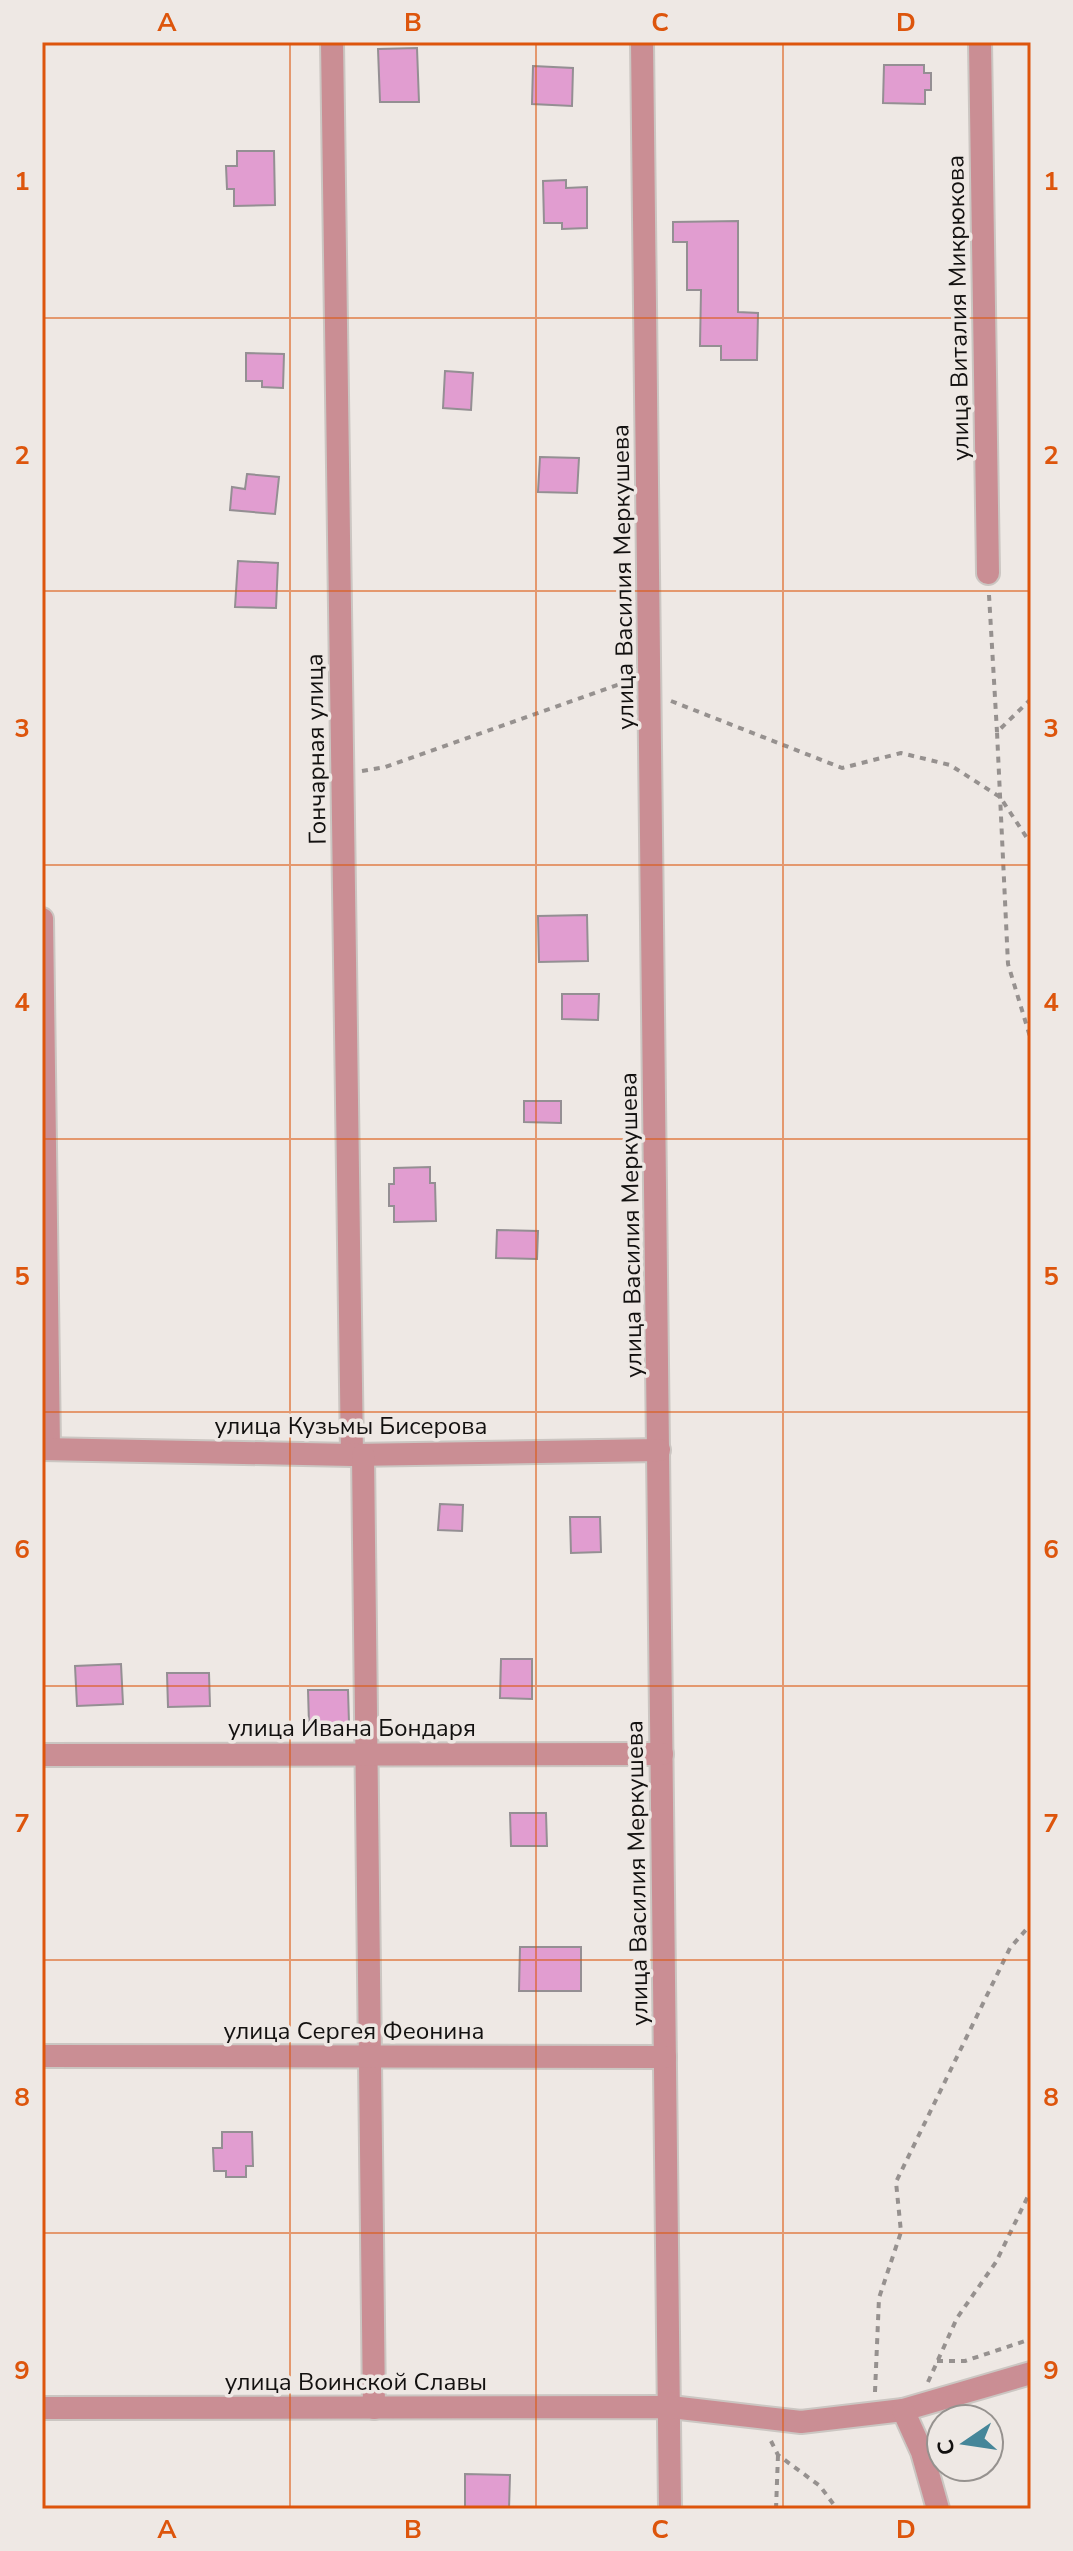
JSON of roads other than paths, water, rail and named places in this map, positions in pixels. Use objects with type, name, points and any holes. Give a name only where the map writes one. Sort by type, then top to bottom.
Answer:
[{"type":"street","name":"Гончарная улица","points":[[332,42],[357,1455],[367,1754],[374,2408]]},
{"type":"street","name":"улица Василия Меркушева","points":[[642,42],[670,2509]]},
{"type":"street","name":"улица Виталия Микрюкова","points":[[980,42],[988,573]]},
{"type":"street","points":[[42,919],[46,1449]]},
{"type":"street","name":"улица Кузьмы Бисерова","points":[[46,1449],[357,1455],[659,1450]]},
{"type":"street","name":"улица Ивана Бондаря","points":[[42,1755],[662,1754]]},
{"type":"street","name":"улица Сергея Феонина","points":[[42,2056],[665,2057]]},
{"type":"street","name":"улица Воинской Славы","points":[[42,2408],[671,2407],[801,2422],[914,2407],[1031,2373]]},
{"type":"street","points":[[914,2407],[922,2452],[938,2509]]}]
